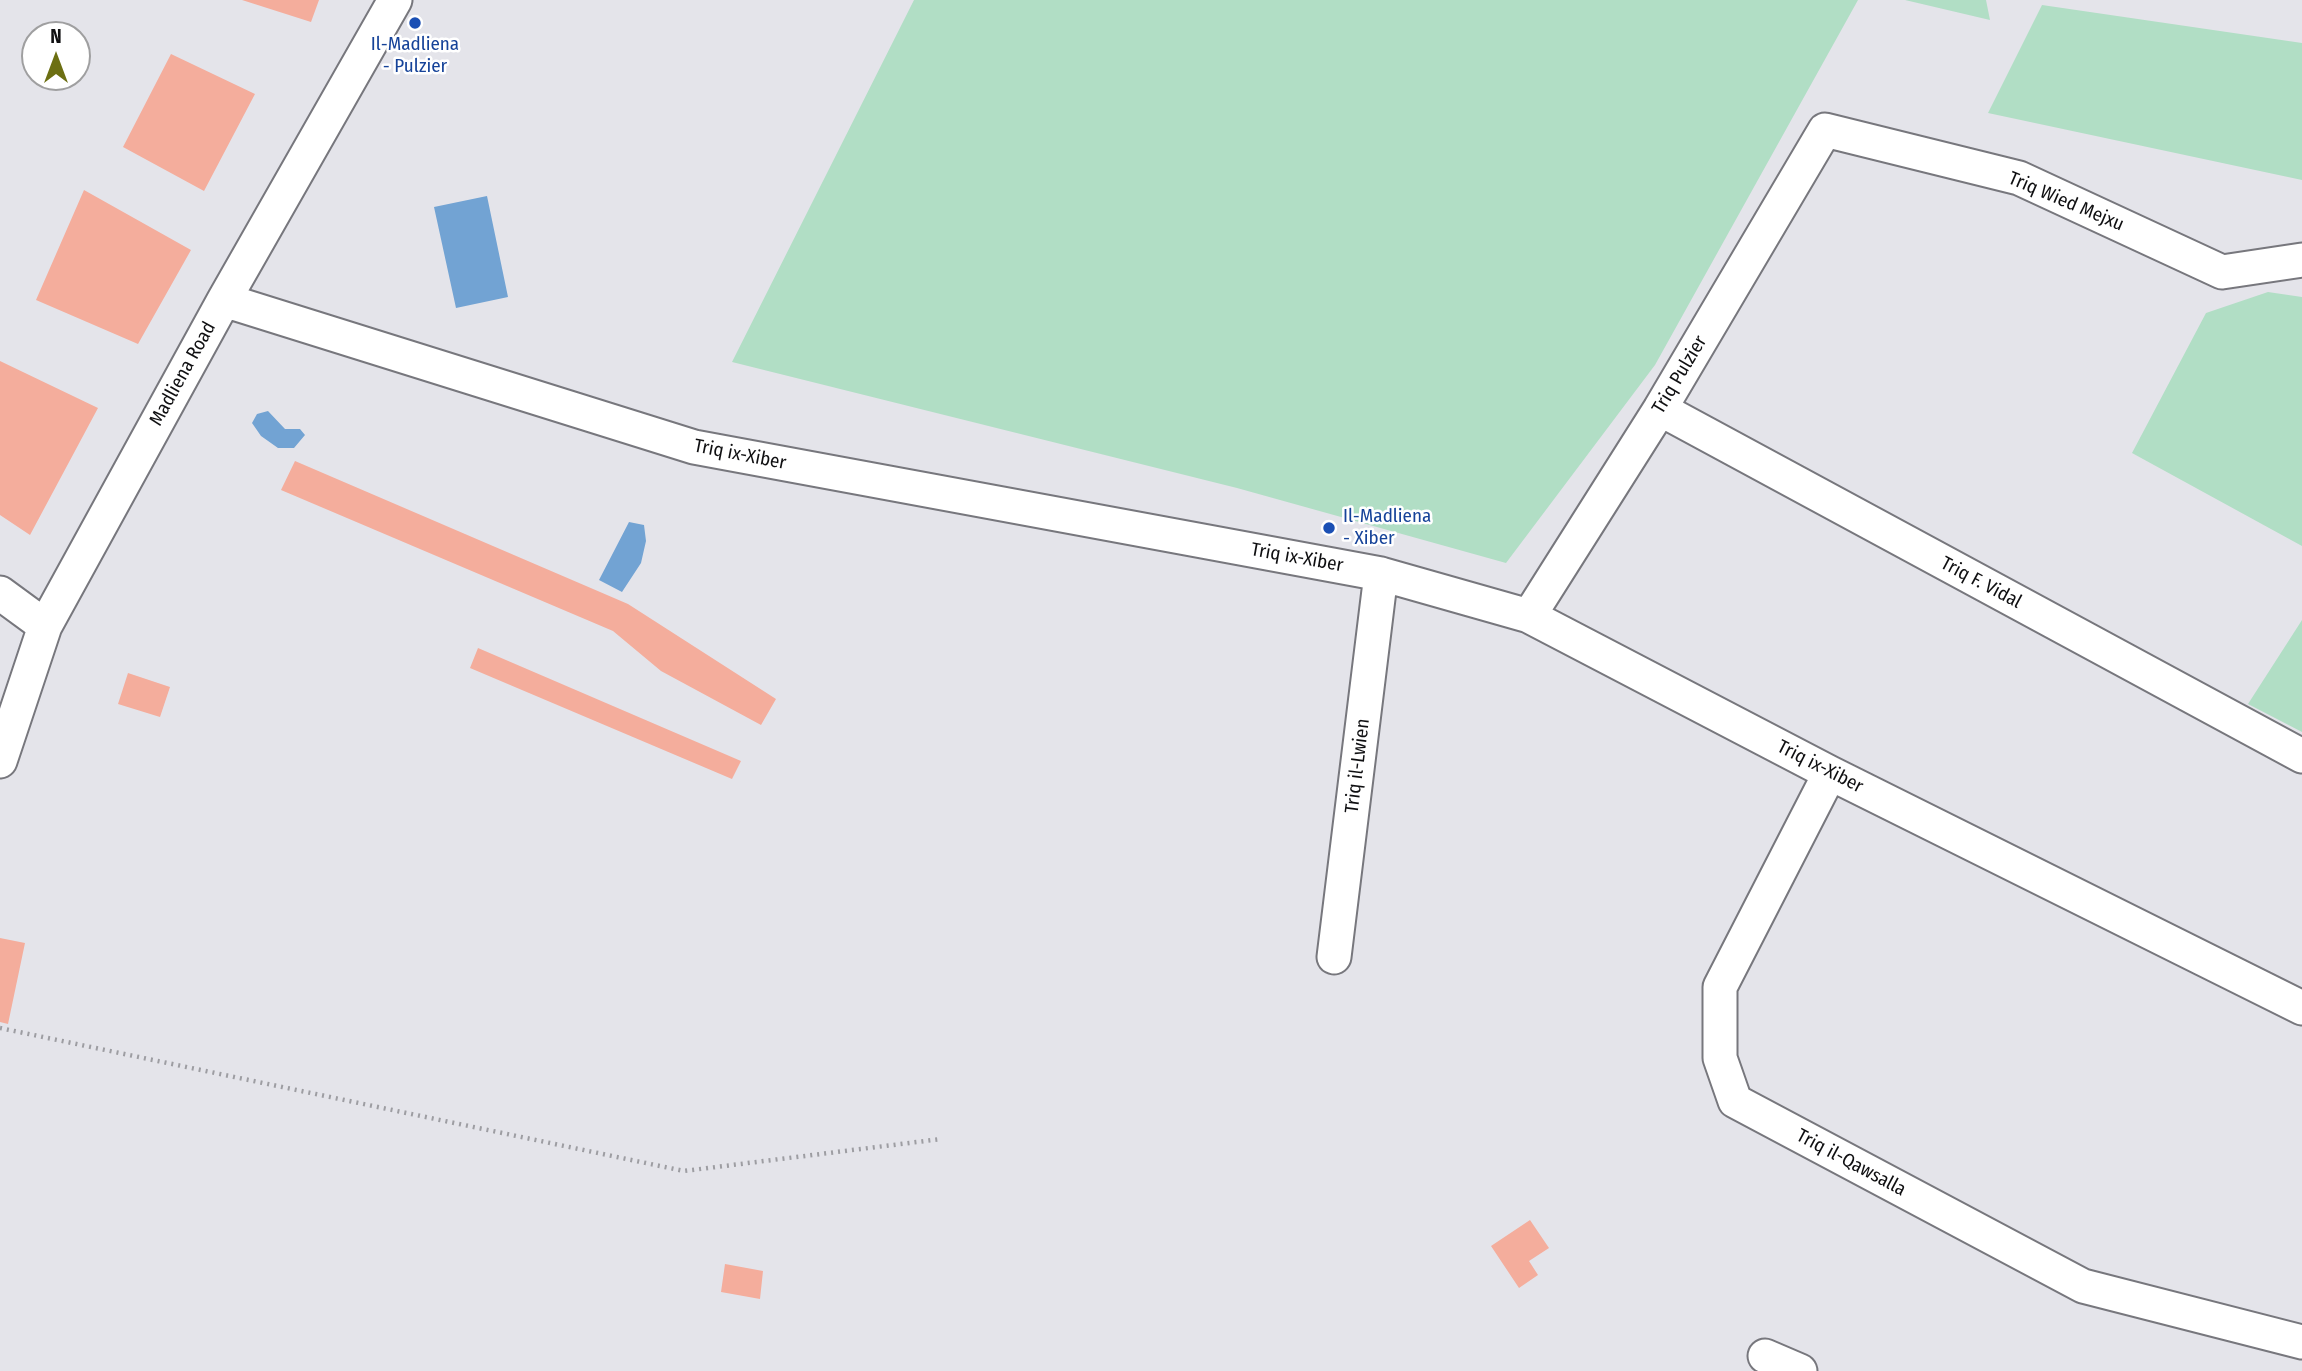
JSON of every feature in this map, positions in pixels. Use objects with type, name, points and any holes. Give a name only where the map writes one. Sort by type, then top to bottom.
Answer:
[{"type":"street","name":"Madliena Road","points":[[0,761],[46,626],[223,300],[395,0]]},
{"type":"street","name":"Triq Wied Mejxu","points":[[1825,130],[2019,178],[2222,272],[2302,260]]},
{"type":"street","name":"Triq Pulzier","points":[[1530,616],[1660,410],[1825,130]]},
{"type":"street","name":"Triq ix-Xiber","points":[[223,300],[694,447],[1381,574],[1530,616],[1830,773],[2302,1008]]},
{"type":"street","name":"Triq F. Vidal","points":[[1660,410],[2302,757]]},
{"type":"street","name":"Triq il-Lwien","points":[[1334,957],[1381,574]]},
{"type":"street","points":[[0,593],[46,626]]},
{"type":"street","name":"Triq il-Qawsalla","points":[[1830,773],[1720,987],[1720,1058],[1735,1101],[2083,1286],[2302,1342]]},
{"type":"street","points":[[1765,1356],[1800,1371]]},
{"type":"path","points":[[0,1028],[684,1171],[941,1139]]},
{"type":"green space","points":[[914,0],[1858,0],[1655,365],[1506,563],[1237,488],[732,362]]},
{"type":"green space","points":[[1905,0],[1986,0],[1990,20]]},
{"type":"green space","points":[[2042,5],[2302,43],[2302,180],[1988,113]]},
{"type":"green space","points":[[2268,292],[2302,297],[2302,546],[2132,453],[2206,313]]},
{"type":"green space","points":[[2302,620],[2302,732],[2248,704]]},
{"type":"water","points":[[487,196],[508,297],[456,308],[434,207]]},
{"type":"water","points":[[268,411],[285,429],[300,429],[305,435],[294,448],[278,448],[261,436],[252,423],[257,414]]},
{"type":"water","points":[[629,522],[644,525],[646,541],[641,563],[622,592],[599,580]]},
{"type":"building","points":[[242,0],[319,0],[311,22]]},
{"type":"building","points":[[171,54],[255,94],[204,191],[123,147]]},
{"type":"building","points":[[84,190],[191,250],[138,344],[36,300]]},
{"type":"building","points":[[0,361],[98,408],[30,535],[0,515]]},
{"type":"building","points":[[295,461],[628,604],[776,699],[761,725],[661,671],[613,631],[281,490]]},
{"type":"building","points":[[478,648],[741,761],[732,779],[470,668]]},
{"type":"building","points":[[128,673],[170,687],[160,717],[118,704]]},
{"type":"building","points":[[0,938],[25,943],[8,1024],[0,1022]]},
{"type":"building","points":[[1530,1220],[1549,1248],[1529,1261],[1538,1275],[1519,1288],[1491,1246]]},
{"type":"building","points":[[725,1264],[763,1271],[760,1299],[721,1292]]},
{"type":"place","name":"Il-Madliena - Pulzier","points":[[415,23]]},
{"type":"place","name":"Il-Madliena - Xiber","points":[[1329,528]]}]
